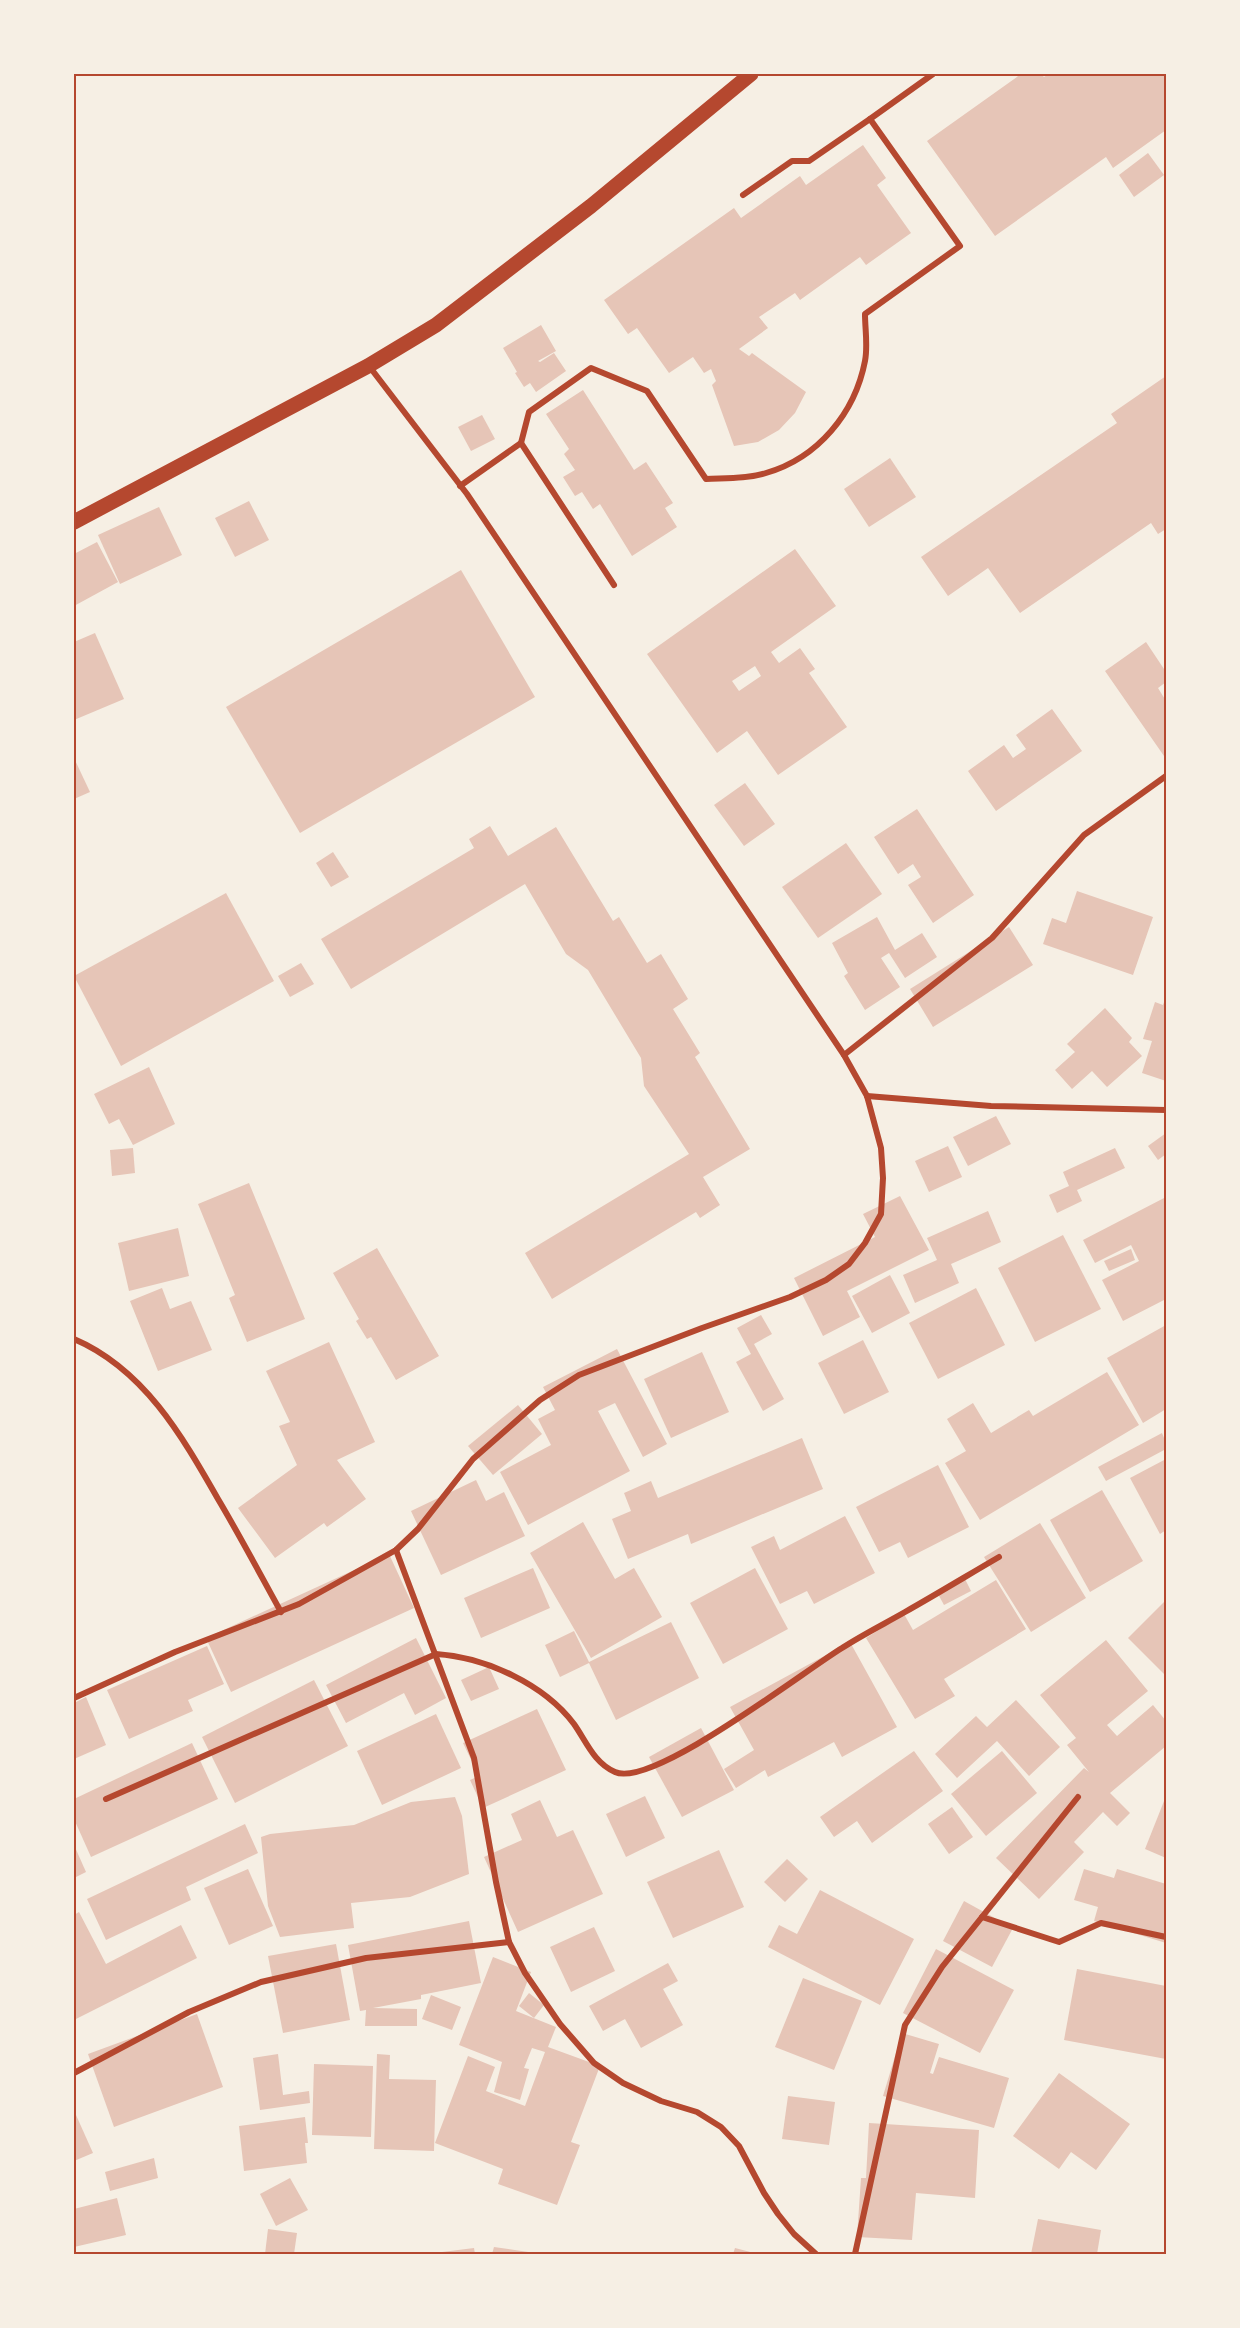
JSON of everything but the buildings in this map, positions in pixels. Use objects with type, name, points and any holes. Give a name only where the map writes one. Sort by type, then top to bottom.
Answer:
[{"type":"main road","points":[[74,522],[368,366],[436,326],[591,206],[751,74]]},
{"type":"street","points":[[743,195],[792,160],[809,161],[933,74]]},
{"type":"street","points":[[460,486],[521,442],[529,412],[591,368],[647,391],[706,479],[744,478],[766,473],[788,465],[825,438],[840,421],[852,401],[860,380],[866,358],[865,314],[960,246],[870,119]]},
{"type":"street","points":[[74,1698],[175,1652],[281,1612],[347,1579],[396,1550],[418,1529],[473,1459],[540,1400],[579,1376],[679,1336],[790,1297],[826,1280],[849,1264],[865,1243],[881,1214],[883,1178],[881,1148],[867,1096],[844,1055],[460,486],[368,366]]},
{"type":"street","points":[[521,442],[614,585]]},
{"type":"street","points":[[844,1055],[992,938],[1084,835],[1167,776]]},
{"type":"street","points":[[867,1096],[991,1106],[1167,1110]]},
{"type":"street","points":[[74,1339],[104,1354],[129,1374],[163,1412],[202,1471],[281,1612]]},
{"type":"street","points":[[396,1550],[474,1758],[509,1942],[525,1973],[543,2001],[582,2051],[594,2062],[623,2083],[661,2101],[697,2112],[721,2127],[739,2146],[778,2214],[794,2234],[816,2254]]},
{"type":"street","points":[[106,1799],[436,1654],[460,1658],[522,1680],[555,1703],[601,1763],[615,1772],[630,1775],[668,1760],[740,1718],[842,1647],[999,1557]]},
{"type":"street","points":[[855,2254],[905,2025],[942,1967],[1078,1797]]},
{"type":"street","points":[[982,1917],[1059,1942],[1101,1923],[1167,1937]]},
{"type":"street","points":[[74,2073],[189,2012],[261,1982],[366,1958],[509,1942]]}]
